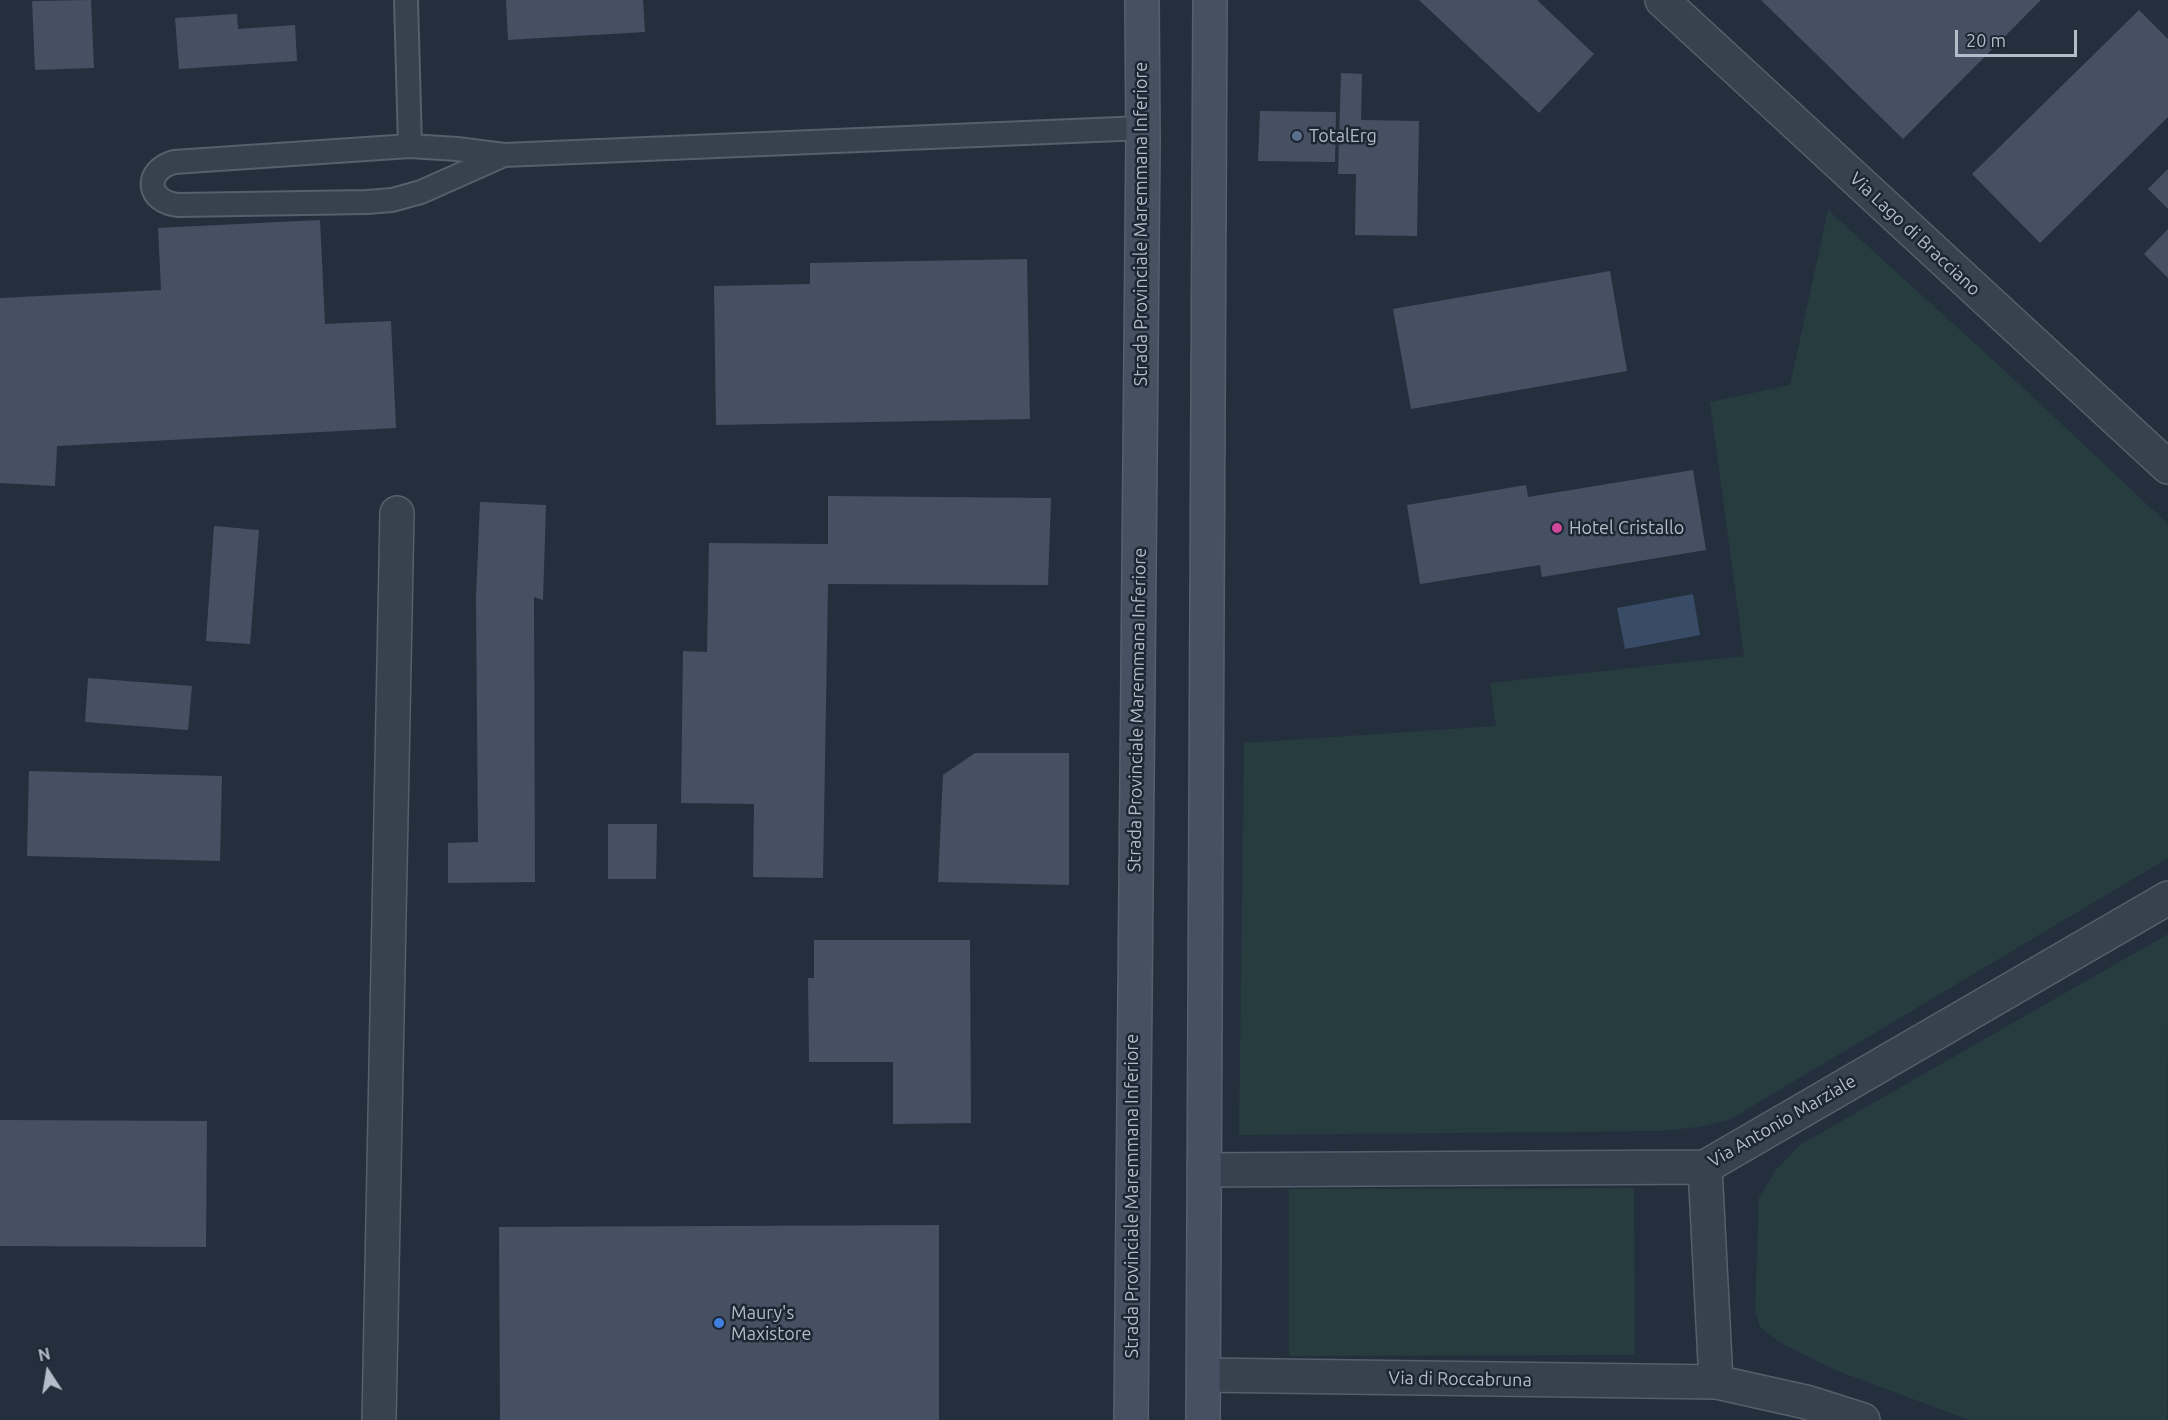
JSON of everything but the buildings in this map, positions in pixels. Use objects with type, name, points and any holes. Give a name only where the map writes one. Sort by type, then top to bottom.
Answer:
[{"type":"main road","name":"Strada Provinciale Maremmana Inferiore","points":[[1131,1420],[1143,128],[1142,0]]},
{"type":"main road","points":[[1203,1420],[1210,0]]},
{"type":"street","name":"Via Lago di Bracciano","points":[[1662,0],[2168,467]]},
{"type":"street","points":[[379,1420],[397,513]]},
{"type":"street","name":"Via Antonio Marziale","points":[[1204,1170],[1705,1167],[2168,898]]},
{"type":"street","points":[[1705,1167],[1716,1382]]},
{"type":"street","name":"Via di Roccabruna","points":[[1204,1375],[1716,1382],[1806,1402],[1863,1420]]},
{"type":"lane","points":[[406,0],[410,146]]},
{"type":"lane","points":[[504,155],[412,195],[367,202],[178,205],[163,202],[153,187],[155,174],[160,168],[174,162],[410,146],[504,155],[1143,128]]},
{"type":"green space","points":[[1828,210],[2003,369],[2168,524],[2168,858],[1729,1120],[1699,1127],[1660,1131],[1239,1135],[1244,743],[1496,726],[1490,683],[1744,656],[1710,402],[1790,385]]},
{"type":"green space","points":[[2168,934],[2167,1420],[1969,1420],[1835,1370],[1779,1342],[1760,1327],[1755,1310],[1759,1197],[1776,1170],[1800,1145]]},
{"type":"green space","points":[[1634,1188],[1635,1355],[1289,1356],[1289,1189]]},
{"type":"water","points":[[1693,594],[1700,635],[1625,649],[1617,608]]},
{"type":"place","name":"TotalErg","points":[[1297,136]]},
{"type":"place","name":"Hotel Cristallo","points":[[1557,528]]},
{"type":"place","name":"Maury's Maxistore","points":[[719,1323]]}]
